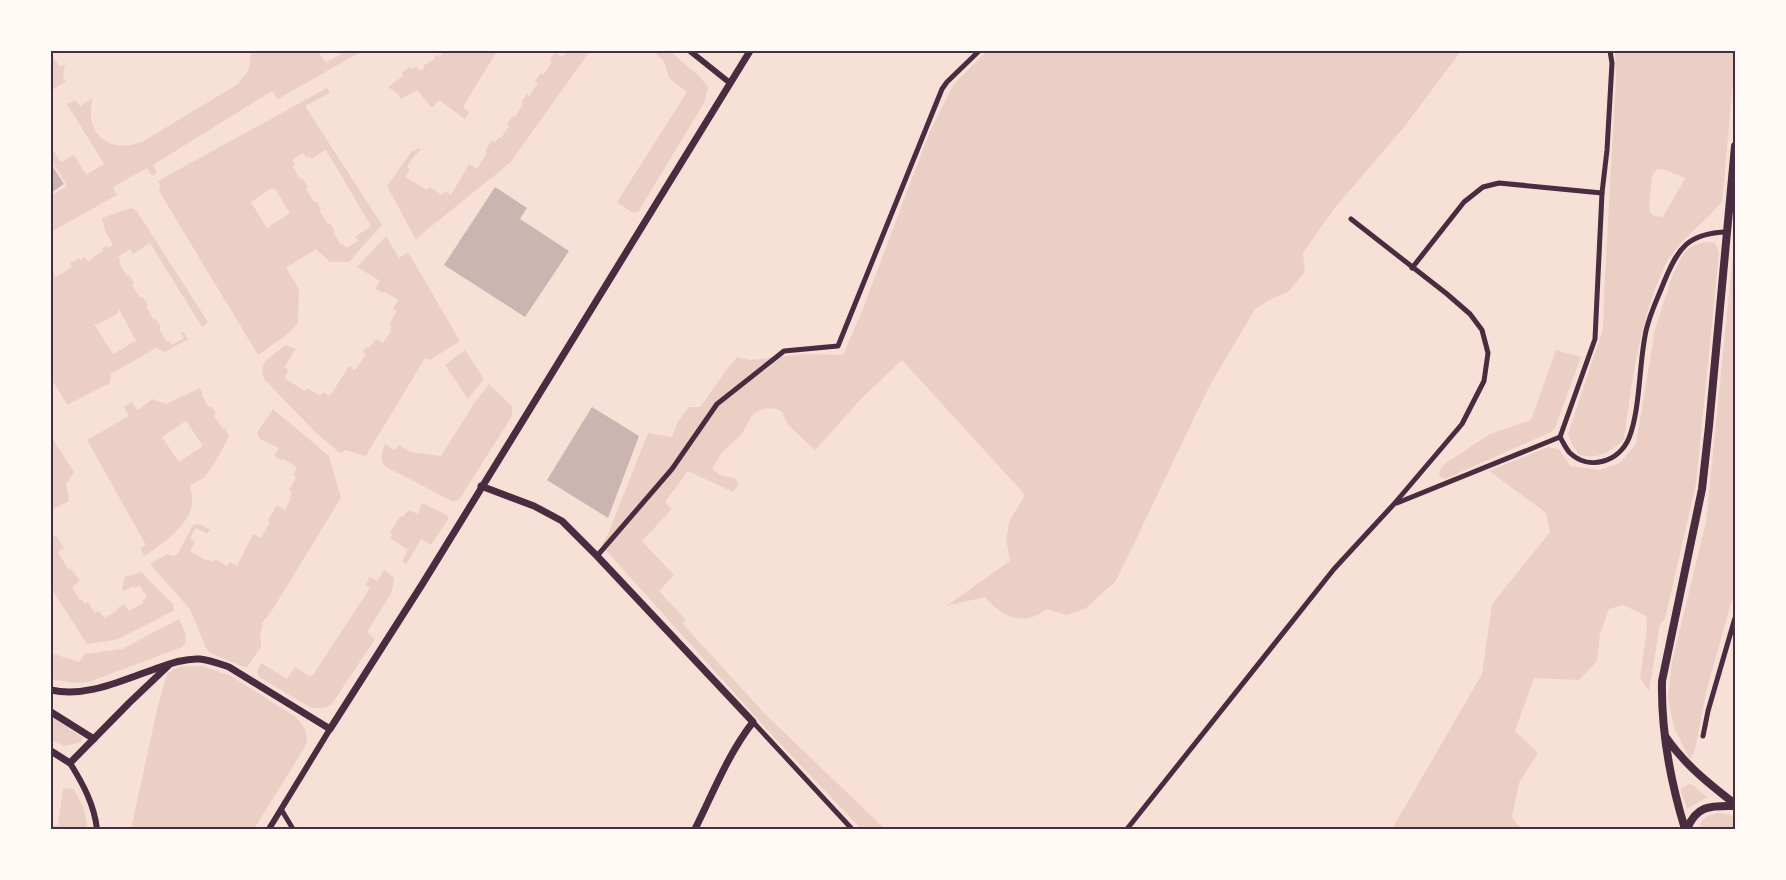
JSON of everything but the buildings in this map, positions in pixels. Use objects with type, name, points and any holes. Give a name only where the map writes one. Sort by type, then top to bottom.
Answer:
[{"type":"main road","points":[[51,690],[73,693],[104,687],[171,663],[198,659],[229,667],[330,729],[423,583],[750,51]]},
{"type":"main road","points":[[1686,829],[1670,776],[1664,734],[1662,681],[1702,489],[1735,146]]},
{"type":"main road","points":[[481,486],[551,514],[575,532],[753,722],[741,737],[696,829]]},
{"type":"main road","points":[[51,751],[70,763],[171,663]]},
{"type":"main road","points":[[51,712],[94,739]]},
{"type":"main road","points":[[1664,734],[1675,750],[1696,773],[1735,805]]},
{"type":"main road","points":[[1686,829],[1697,813],[1707,807],[1735,805]]},
{"type":"street","points":[[690,51],[730,83]]},
{"type":"street","points":[[597,556],[672,468],[717,404],[784,351],[838,346],[942,90],[946,82],[979,51]]},
{"type":"street","points":[[1394,504],[1560,436],[1595,339],[1602,192],[1607,150],[1612,63],[1610,51]]},
{"type":"street","points":[[1412,268],[1464,202],[1483,187],[1499,183],[1602,192]]},
{"type":"street","points":[[1127,829],[1334,569],[1394,504],[1462,424],[1484,381],[1488,353],[1482,330],[1470,314],[1351,219]]},
{"type":"street","points":[[1560,436],[1569,452],[1585,463],[1603,462],[1618,454],[1628,439],[1634,418],[1645,335],[1652,311],[1669,271],[1684,245],[1700,235],[1711,232],[1727,232]]},
{"type":"street","points":[[1703,736],[1708,711],[1735,618]]},
{"type":"street","points":[[753,722],[852,829]]},
{"type":"street","points":[[269,829],[330,729]]},
{"type":"street","points":[[70,763],[86,790],[95,816],[96,829]]},
{"type":"street","points":[[281,809],[293,829]]},
{"type":"shaded area","points":[[251,51],[318,51],[326,63],[345,51],[362,51],[278,99],[272,91],[153,165],[157,173],[152,176],[147,168],[113,187],[117,195],[51,232],[51,196],[67,186],[51,160],[51,147],[61,162],[74,155],[86,175],[104,164],[67,104],[75,100],[80,106],[93,98],[92,122],[101,138],[109,143],[119,145],[142,142],[238,84],[249,70]]},
{"type":"shaded area","points":[[443,51],[497,51],[463,107],[469,113],[465,119],[439,100],[432,108],[417,90],[401,99],[397,93],[388,87],[403,76],[402,73],[410,67],[412,69],[416,66],[420,71],[424,68],[423,66],[435,59],[434,57],[438,54],[439,57],[444,53]]},
{"type":"shaded area","points":[[567,51],[590,51],[510,163],[416,240],[387,186],[411,152],[419,148],[421,150],[407,167],[410,169],[405,177],[427,190],[429,187],[442,195],[445,191],[451,195],[469,164],[477,169],[487,153],[485,151],[492,140],[495,142],[499,137],[501,138],[509,126],[507,124],[513,116],[515,117],[523,104],[521,102],[527,94],[529,96],[538,83],[535,81],[541,73],[543,75],[552,62],[550,60],[555,52],[563,57]]},
{"type":"shaded area","points":[[653,51],[670,51],[699,76],[708,87],[704,103],[638,212],[633,213],[617,202],[687,92],[669,78],[664,61]]},
{"type":"shaded area","points":[[987,51],[1461,51],[1405,126],[1333,210],[1303,253],[1305,272],[1288,292],[1271,299],[1255,309],[1209,387],[1116,581],[1086,608],[1067,615],[1046,609],[1038,615],[1021,619],[998,610],[985,597],[946,606],[1010,561],[1006,538],[1010,520],[1025,495],[902,360],[862,398],[815,450],[788,425],[782,412],[777,409],[765,408],[753,414],[741,435],[722,452],[712,469],[720,475],[735,478],[739,484],[733,492],[688,471],[665,502],[672,509],[642,541],[674,575],[659,591],[686,620],[682,623],[766,715],[885,829],[861,829],[773,736],[601,545],[608,534],[648,433],[672,437],[678,421],[689,407],[700,407],[737,357],[750,360],[803,354],[843,355],[862,311],[930,131],[953,85]]},
{"type":"shaded area","points":[[1615,51],[1735,51],[1722,201],[1678,247],[1664,267],[1643,328],[1632,383],[1624,439],[1604,454],[1587,456],[1579,455],[1568,434],[1603,329],[1616,78]],"holes":[[[1657,169],[1685,178],[1663,217],[1652,215],[1649,210],[1652,176]]]},
{"type":"shaded area","points":[[51,54],[60,67],[65,64],[63,76],[66,81],[51,91]]},
{"type":"shaded area","points":[[327,88],[330,93],[305,106],[382,225],[349,262],[330,262],[316,249],[286,268],[299,289],[298,323],[289,333],[258,355],[159,191],[160,184],[158,181]],"holes":[[[326,150],[371,226],[355,237],[358,241],[346,248],[343,244],[341,245],[333,232],[335,231],[330,223],[328,224],[319,210],[321,209],[316,201],[314,202],[306,189],[308,187],[292,166],[295,165],[292,160],[303,153],[307,158],[309,156],[311,159]],[[272,188],[275,189],[290,213],[267,228],[251,202]]]},
{"type":"shaded area","points":[[131,208],[136,210],[208,322],[202,327],[150,243],[133,254],[130,249],[118,257],[121,261],[119,263],[134,283],[132,285],[140,298],[143,297],[148,305],[146,307],[161,327],[159,329],[167,342],[169,341],[172,345],[184,338],[181,333],[183,332],[188,339],[165,352],[156,348],[111,374],[110,383],[67,405],[51,378],[51,269],[56,277],[72,267],[70,263],[85,257],[88,262],[103,251],[102,248],[107,246],[108,248],[113,245],[105,231],[102,218]],"holes":[[[119,309],[137,340],[113,354],[94,324],[98,324],[117,314]]]},
{"type":"shaded area","points":[[1735,234],[1735,589],[1706,692],[1695,750],[1690,759],[1674,728],[1668,697],[1672,662],[1706,522]]},
{"type":"shaded area","points":[[386,236],[399,258],[408,252],[460,341],[430,360],[425,358],[365,456],[346,450],[340,453],[316,433],[264,379],[263,368],[268,359],[286,345],[296,349],[284,367],[289,370],[284,378],[305,391],[308,388],[320,396],[323,392],[330,396],[349,366],[355,370],[366,354],[363,352],[366,347],[369,348],[376,339],[383,343],[391,331],[389,330],[392,326],[389,324],[397,311],[393,309],[398,300],[385,292],[383,293],[375,289],[380,281],[357,267]]},
{"type":"shaded area","points":[[1705,242],[1715,243],[1719,252],[1696,484],[1665,619],[1660,624],[1649,691],[1640,678],[1647,627],[1646,616],[1623,605],[1609,609],[1600,634],[1597,661],[1579,680],[1534,678],[1515,731],[1538,753],[1519,783],[1512,817],[1521,829],[1392,829],[1482,674],[1492,604],[1550,532],[1546,513],[1489,471],[1548,447],[1559,449],[1570,466],[1600,470],[1620,463],[1636,444],[1655,329],[1673,274],[1685,251]]},
{"type":"shaded area","points":[[465,350],[484,379],[468,399],[445,365]]},
{"type":"shaded area","points":[[1556,350],[1581,357],[1555,428],[1551,432],[1445,479],[1439,476],[1440,470],[1446,463],[1490,434],[1531,420]]},
{"type":"shaded area","points":[[489,384],[512,406],[512,416],[459,500],[452,501],[386,467],[382,462],[385,444],[395,450],[399,445],[410,452],[441,456],[475,402]]},
{"type":"shaded area","points":[[200,388],[203,393],[201,394],[209,408],[211,406],[216,414],[214,416],[223,429],[225,428],[229,437],[204,478],[190,485],[192,504],[186,519],[166,541],[144,556],[140,548],[146,545],[87,440],[129,416],[124,407],[132,402],[137,410],[153,399],[166,404]],"holes":[[[186,421],[203,446],[179,462],[162,437]]]},
{"type":"shaded area","points":[[273,409],[329,456],[341,498],[271,612],[261,624],[263,626],[260,633],[261,647],[247,667],[244,667],[210,653],[206,648],[190,609],[151,563],[168,554],[174,556],[179,552],[193,525],[198,524],[210,530],[207,534],[196,528],[190,539],[195,542],[190,551],[207,561],[208,559],[213,562],[215,559],[227,566],[230,562],[237,566],[253,534],[261,538],[270,522],[268,520],[277,505],[285,510],[291,498],[292,492],[289,490],[296,478],[293,475],[297,467],[274,456],[279,448],[260,439],[257,432]]},
{"type":"shaded area","points":[[51,436],[74,472],[66,484],[69,501],[51,510]]},
{"type":"shaded area","points":[[422,503],[447,515],[449,518],[431,545],[421,539],[406,565],[402,561],[408,550],[390,538],[392,535],[390,533],[400,516],[403,517],[408,510],[418,514]]},
{"type":"shaded area","points":[[51,533],[54,537],[56,536],[64,548],[58,552],[68,569],[70,568],[80,581],[72,587],[80,600],[82,599],[85,604],[88,602],[95,613],[99,611],[104,618],[117,611],[116,609],[124,604],[129,611],[143,603],[142,601],[147,597],[139,585],[124,591],[122,588],[125,577],[141,572],[173,604],[174,610],[115,640],[87,644],[53,591],[51,598]]},
{"type":"shaded area","points":[[384,570],[394,578],[392,592],[367,632],[375,639],[331,705],[324,708],[311,708],[259,677],[257,672],[261,663],[287,679],[295,667],[309,676],[313,675],[370,588],[365,585],[370,577],[377,581]]},
{"type":"shaded area","points":[[179,619],[185,632],[186,642],[182,647],[89,682],[74,683],[51,679],[51,653],[79,662],[85,654],[122,649]]},
{"type":"shaded area","points":[[182,666],[202,666],[231,676],[294,716],[305,730],[307,738],[305,747],[254,829],[131,829],[158,705],[167,674]]},
{"type":"shaded area","points":[[51,716],[83,738],[80,743],[64,746],[51,740]]},
{"type":"shaded area","points":[[1689,784],[1693,785],[1707,797],[1687,809],[1681,791],[1682,788]]},
{"type":"shaded area","points":[[63,788],[74,789],[84,809],[88,829],[51,829],[51,825],[58,825]]},
{"type":"shaded area","points":[[1720,813],[1735,816],[1735,829],[1699,829],[1706,817]]}]
